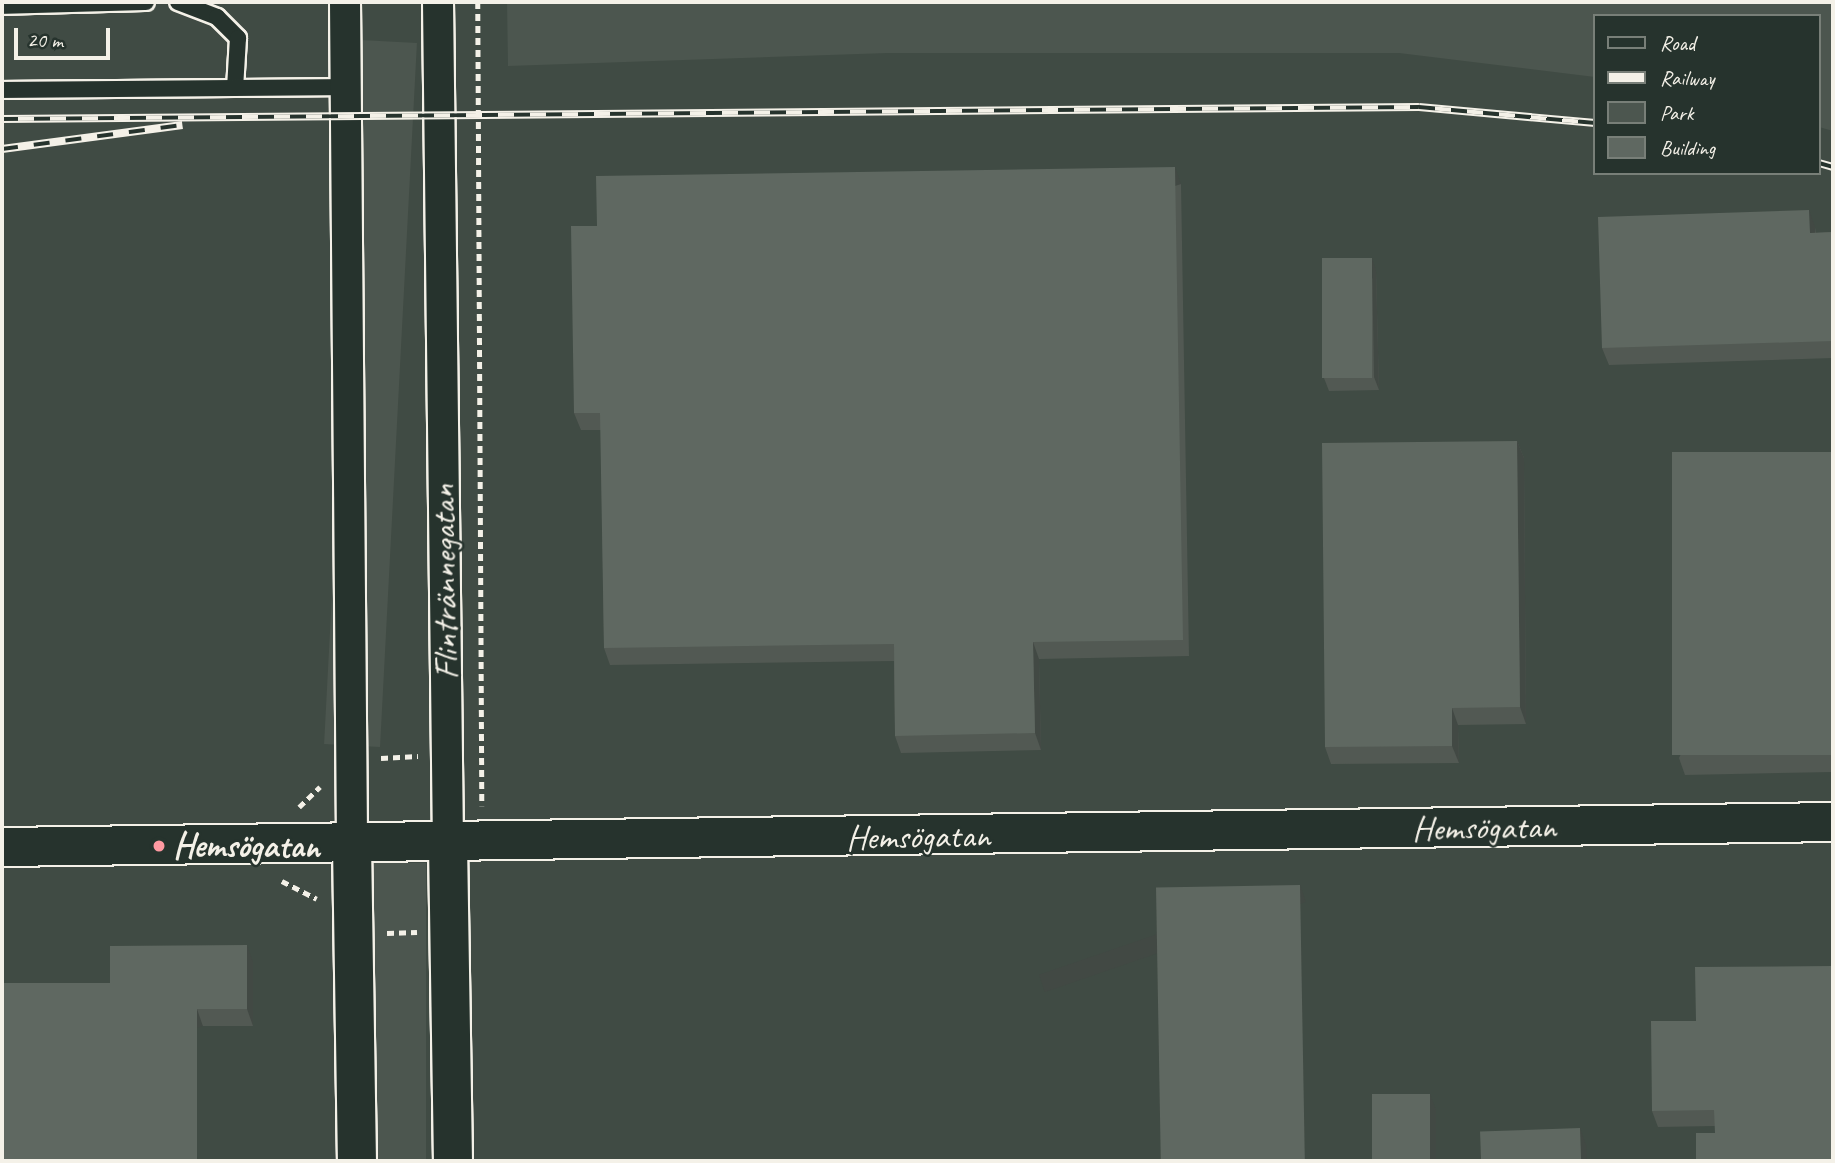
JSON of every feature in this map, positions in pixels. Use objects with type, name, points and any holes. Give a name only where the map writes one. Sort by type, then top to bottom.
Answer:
[{"type":"street","points":[[345,2],[357,1161]]},
{"type":"street","name":"Flintrännegatan","points":[[438,2],[447,755],[465,844],[449,932],[453,1161]]},
{"type":"street","name":"Hemsögatan","points":[[2,847],[465,844],[1833,822]]},
{"type":"lane","points":[[2,6],[146,2]]},
{"type":"lane","points":[[177,2],[217,17],[238,38],[235,88]]},
{"type":"lane","points":[[2,90],[345,87]]},
{"type":"path","points":[[465,844],[482,754],[478,2]]},
{"type":"path","points":[[352,758],[482,754]]},
{"type":"path","points":[[271,879],[291,883],[323,904]]},
{"type":"path","points":[[354,933],[449,932]]},
{"type":"shaded area","points":[[2,2],[1833,2],[1833,1161],[2,1161]]},
{"type":"green space","points":[[507,2],[1833,2],[1833,131],[1821,128],[1821,14],[1594,14],[1594,77],[1399,53],[888,53],[508,66]]},
{"type":"green space","points":[[361,40],[417,43],[380,747],[324,744]]},
{"type":"green space","points":[[370,863],[426,863],[426,1161],[370,1161]]},
{"type":"building","points":[[1175,167],[1183,640],[1033,642],[1035,733],[895,736],[894,644],[604,648],[600,413],[574,413],[571,226],[597,226],[596,176]]},
{"type":"building","points":[[1809,210],[1810,233],[1833,232],[1833,341],[1602,348],[1598,217]]},
{"type":"building","points":[[1322,258],[1372,258],[1372,378],[1322,378]]},
{"type":"building","points":[[1517,441],[1520,707],[1452,708],[1452,746],[1325,747],[1322,443]]},
{"type":"building","points":[[1672,452],[1833,452],[1833,755],[1672,755]]},
{"type":"building","points":[[1300,885],[1305,1161],[1161,1161],[1156,888]]},
{"type":"building","points":[[247,945],[247,1009],[197,1009],[197,1161],[2,1161],[2,983],[110,983],[110,946]]},
{"type":"building","points":[[1833,966],[1833,1161],[1696,1161],[1696,1133],[1715,1133],[1714,1110],[1652,1111],[1651,1021],[1696,1021],[1695,967]]},
{"type":"building","points":[[1372,1094],[1430,1094],[1430,1161],[1372,1161]]},
{"type":"building","points":[[1580,1128],[1581,1161],[1481,1161],[1480,1131]]},
{"type":"railway","points":[[2,119],[1419,107],[1594,123]]},
{"type":"railway","points":[[2,149],[182,125]]},
{"type":"railway","points":[[1821,164],[1833,167]]},
{"type":"place","name":"Hemsögatan","points":[[159,846]]}]
